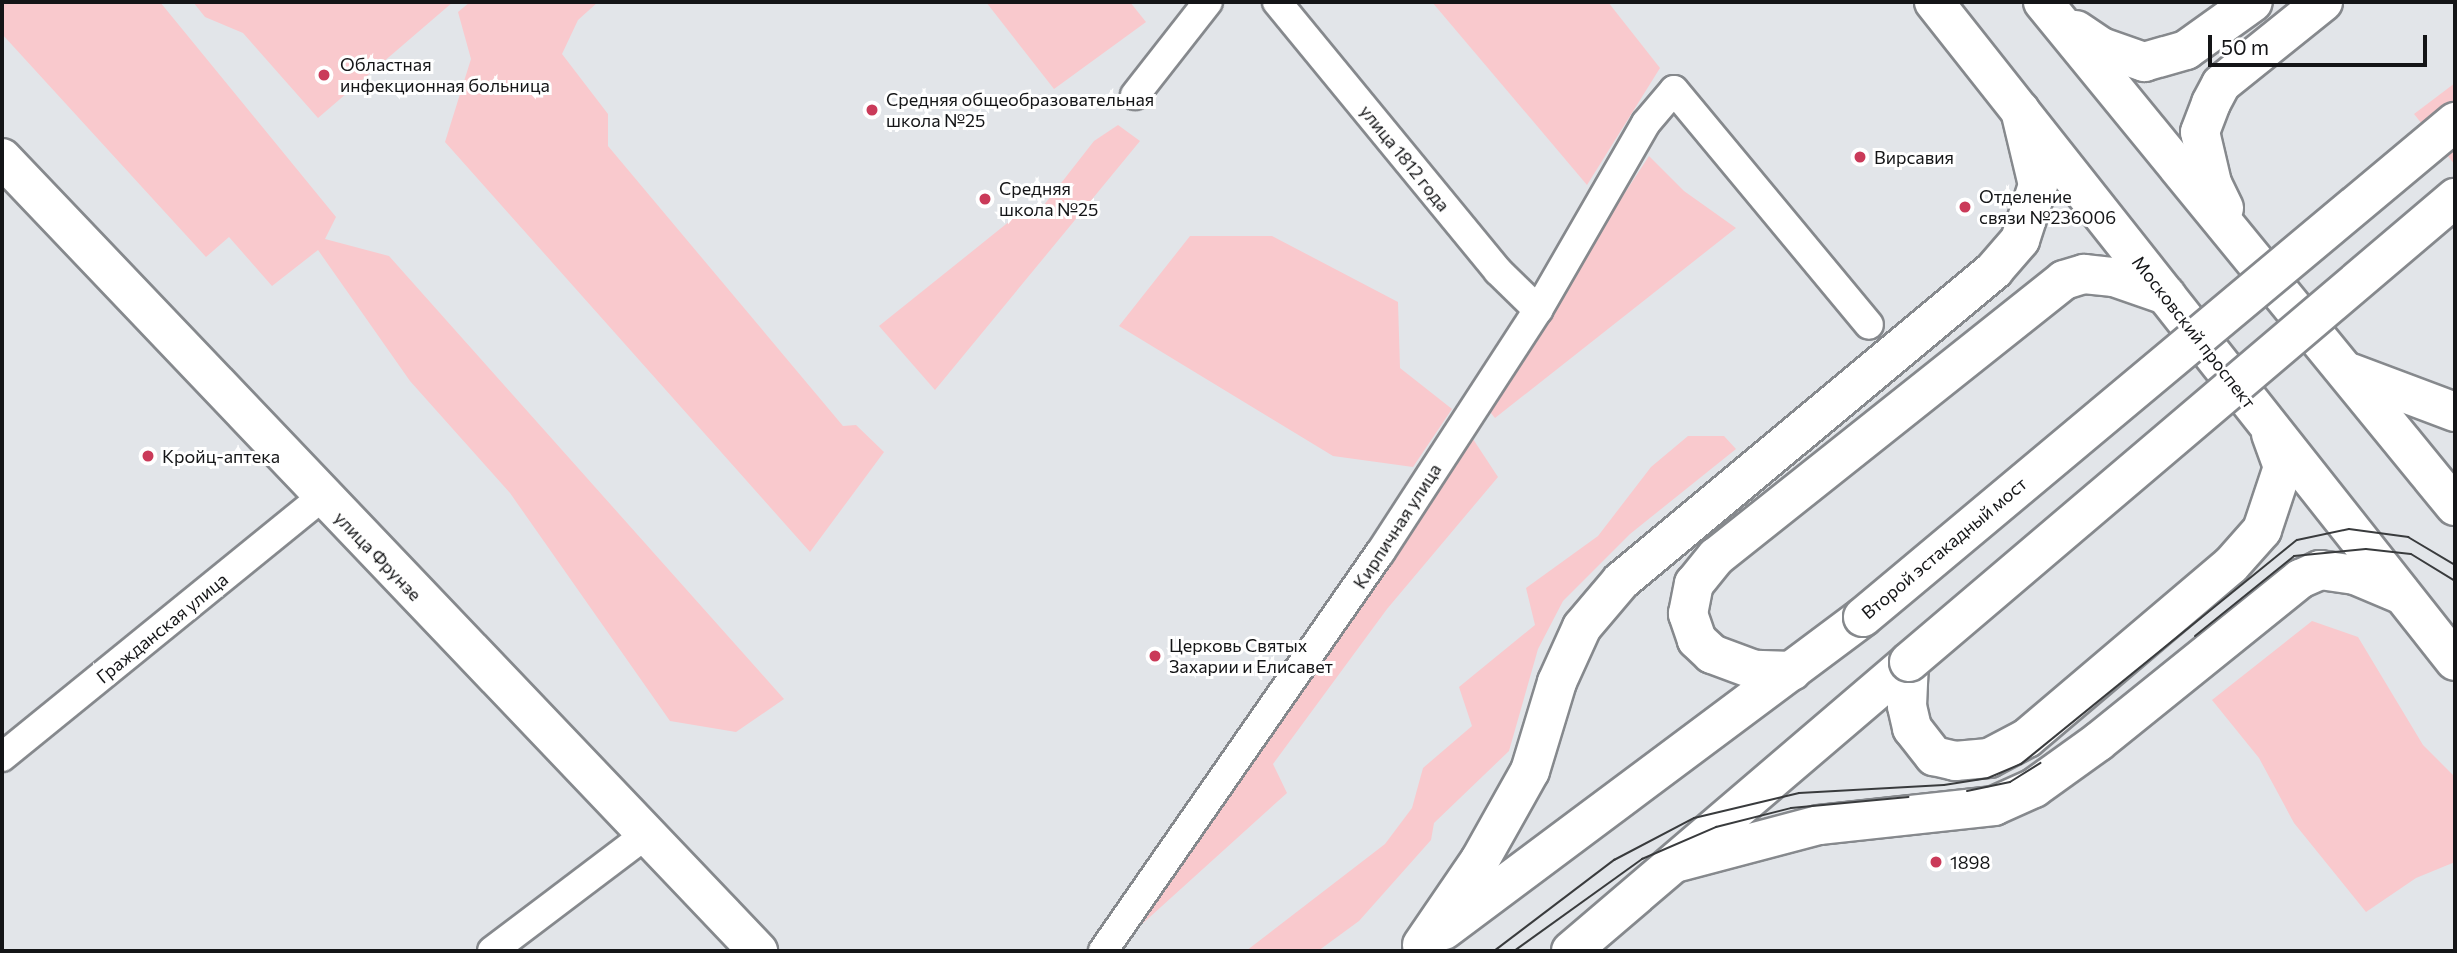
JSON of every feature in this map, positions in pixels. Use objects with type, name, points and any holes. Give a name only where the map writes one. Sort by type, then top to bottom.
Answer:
[{"type":"main road","name":"Московский проспект","points":[[1934,2],[2269,430],[2455,660]]},
{"type":"main road","points":[[2049,8],[2101,47],[2144,62],[2186,50],[2253,2]]},
{"type":"main road","points":[[2244,247],[2212,183],[2200,132],[2221,84],[2323,2]]},
{"type":"main road","points":[[2049,8],[2455,506]]},
{"type":"main road","points":[[1418,948],[1480,860],[1530,771],[1557,682],[1590,618],[1621,581],[1994,271],[2020,240],[2038,186],[2020,110]]},
{"type":"main road","name":"Второй эстакадный мост","points":[[1418,948],[1864,617],[2455,122]]},
{"type":"main road","name":"улица Фрунзе","points":[[2,158],[321,498],[482,662],[644,836],[758,951]]},
{"type":"main road","points":[[1571,951],[1679,862],[1739,804],[2455,198]]},
{"type":"main road","points":[[1792,671],[1755,670],[1712,654],[1697,640],[1688,614],[1694,584],[1716,557],[2064,280],[2084,274],[2114,277],[2166,295]]},
{"type":"main road","points":[[2346,371],[2455,412]]},
{"type":"main road","points":[[1909,662],[1907,706],[1912,728],[1934,756],[1955,761],[1989,758],[2027,738],[2231,565],[2262,530],[2283,467],[2269,430]]},
{"type":"main road","points":[[1679,862],[1819,825],[1994,806],[2034,789],[2098,742],[2300,579],[2320,570],[2354,575],[2403,596]]},
{"type":"street","points":[[1135,95],[1208,2]]},
{"type":"street","name":"улица 1812 года","points":[[1277,2],[1498,271],[1538,310]]},
{"type":"street","name":"Кирпичная улица","points":[[1103,951],[1380,553],[1538,310],[1646,123],[1674,90],[1869,326]]},
{"type":"street","name":"Гражданская улица","points":[[2,757],[321,498]]},
{"type":"street","points":[[492,951],[644,836]]},
{"type":"shaded area","points":[[2,2],[160,2],[336,217],[325,239],[389,256],[784,699],[736,732],[670,721],[510,493],[410,381],[318,250],[272,286],[229,237],[206,257],[2,34]]},
{"type":"shaded area","name":"Областная инфекционная больница","points":[[193,2],[453,2],[318,118],[243,33],[205,17]]},
{"type":"shaded area","points":[[470,2],[598,2],[578,20],[562,54],[608,114],[608,146],[843,426],[856,425],[884,452],[810,552],[445,142],[471,59],[458,12]]},
{"type":"shaded area","points":[[986,2],[1130,2],[1146,22],[1054,89]]},
{"type":"shaded area","points":[[1432,2],[1608,2],[1660,68],[1587,185]]},
{"type":"shaded area","points":[[2455,83],[2455,165],[2414,114]]},
{"type":"shaded area","points":[[1118,125],[1140,141],[935,390],[879,326],[1030,205],[1040,210],[1094,141]]},
{"type":"shaded area","points":[[1649,156],[1684,191],[1736,228],[1495,418],[1485,406]]},
{"type":"shaded area","points":[[1190,236],[1272,236],[1398,302],[1400,368],[1452,409],[1413,467],[1333,456],[1119,326]]},
{"type":"shaded area","points":[[1688,436],[1724,436],[1736,449],[1630,534],[1563,601],[1538,649],[1509,751],[1434,823],[1431,840],[1359,921],[1318,951],[1246,951],[1385,844],[1412,808],[1423,768],[1472,726],[1459,687],[1535,625],[1526,588],[1598,536],[1651,467]]},
{"type":"shaded area","points":[[1473,439],[1498,477],[1387,609],[1273,764],[1287,793],[1120,944]]},
{"type":"shaded area","points":[[2312,621],[2358,637],[2423,745],[2455,777],[2455,862],[2416,878],[2366,912],[2294,823],[2259,758],[2212,700]]},
{"type":"tram line","points":[[1494,951],[1614,860],[1694,818],[1799,793],[1944,785],[1988,778],[2021,764],[2297,540],[2349,529],[2408,537],[2455,565]]},
{"type":"tram line","points":[[2195,636],[2294,556],[2366,549],[2411,554],[2455,581]]},
{"type":"tram line","points":[[1967,791],[2010,782],[2041,763]]},
{"type":"tram line","points":[[1514,951],[1642,859],[1716,827],[1791,808],[1908,797]]},
{"type":"place","name":"Областная инфекционная больница","points":[[324,75]]},
{"type":"place","name":"Средняя общеобразовательная школа №25","points":[[872,110]]},
{"type":"place","name":"Вирсавия","points":[[1860,157]]},
{"type":"place","name":"Средняя школа №25","points":[[985,199]]},
{"type":"place","name":"Отделение связи №236006","points":[[1965,207]]},
{"type":"place","name":"Кройц-аптека","points":[[148,456]]},
{"type":"place","name":"Церковь Святых Захарии и Елисавет","points":[[1155,656]]},
{"type":"place","name":"1898","points":[[1936,862]]}]
